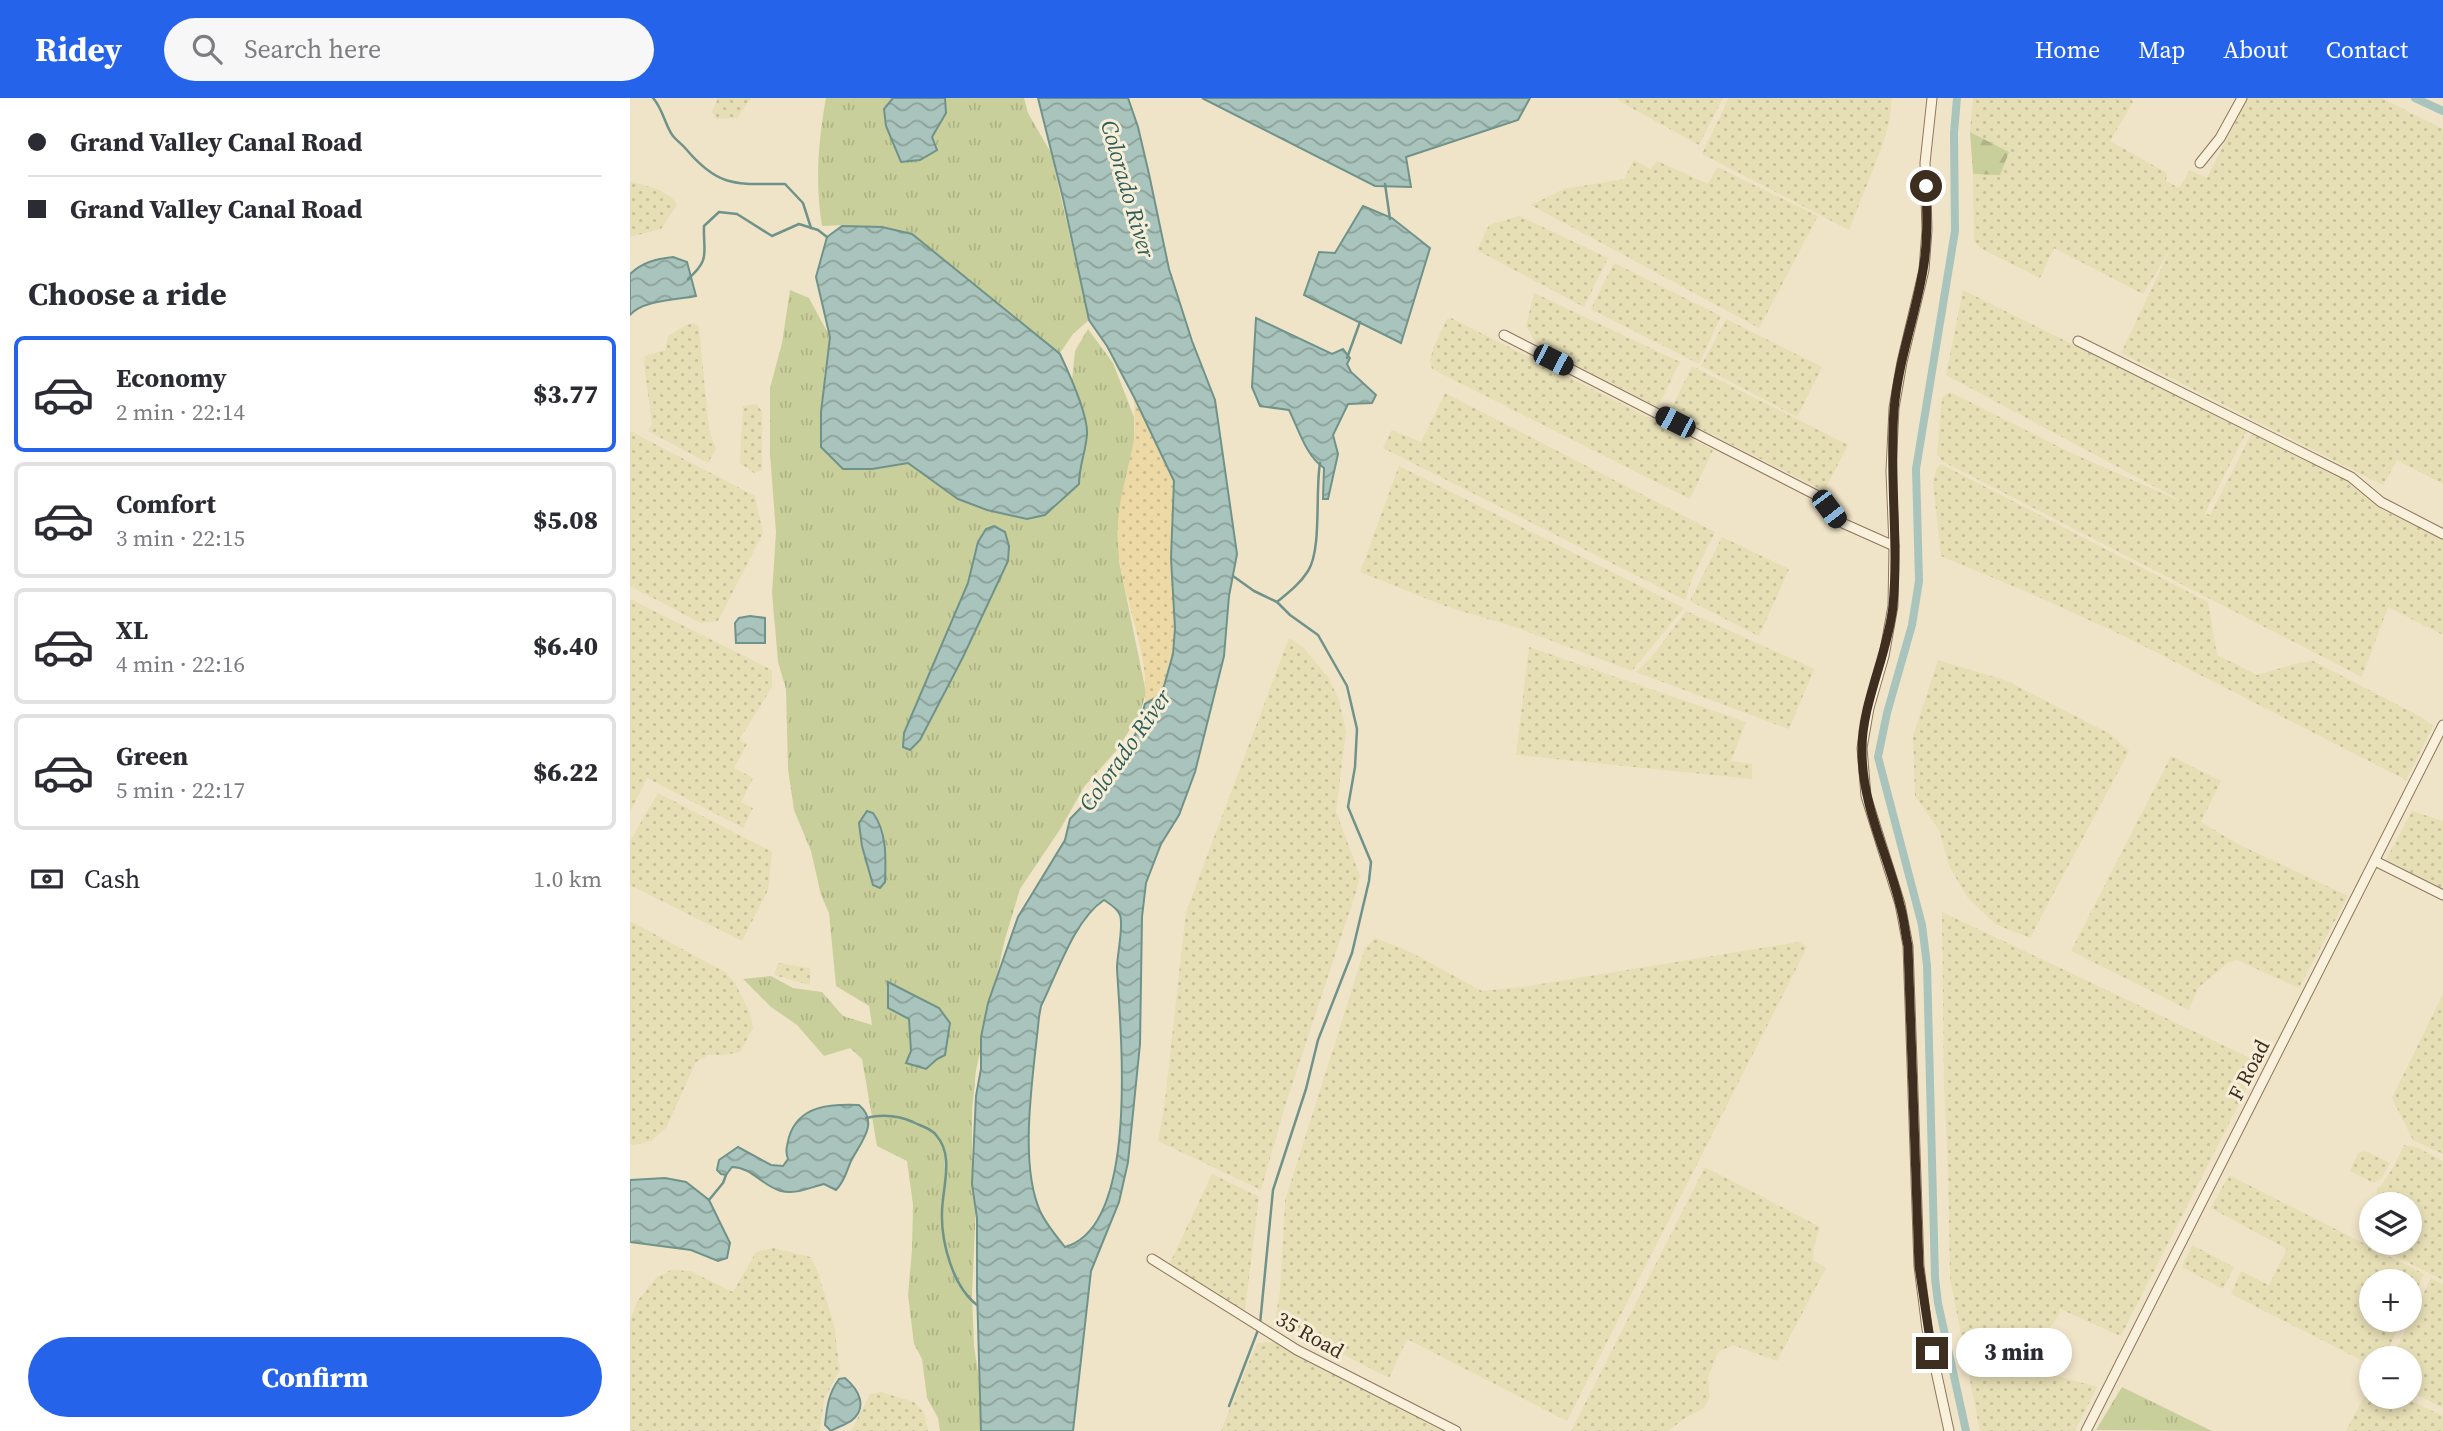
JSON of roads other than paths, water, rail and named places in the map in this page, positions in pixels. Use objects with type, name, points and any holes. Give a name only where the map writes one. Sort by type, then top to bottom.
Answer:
[{"type":"street","points":[[1932,98],[1925,163],[1927,230],[1924,270],[1894,408],[1891,471],[1893,606],[1862,748],[1863,774],[1873,823],[1900,904],[1908,946],[1919,1266],[1927,1329],[1949,1431]]},
{"type":"street","points":[[2200,163],[2220,138],[2242,98]]},
{"type":"street","points":[[1504,335],[1820,497],[1839,521],[1894,546]]},
{"type":"street","points":[[2078,341],[2351,477],[2381,502],[2443,534]]},
{"type":"street","name":"F Road","points":[[2085,1431],[2443,725]]},
{"type":"street","points":[[2375,861],[2443,895]]},
{"type":"street","name":"35 Road","points":[[1152,1259],[1297,1350],[1456,1431]]},
{"type":"water","points":[[893,98],[945,98],[946,113],[932,137],[937,150],[920,160],[901,162],[886,126],[884,109]]},
{"type":"water","name":"Colorado River","points":[[1038,98],[1128,98],[1138,127],[1169,269],[1192,341],[1215,400],[1237,554],[1229,596],[1224,656],[1195,772],[1179,815],[1161,844],[1146,883],[1142,917],[1140,1044],[1128,1162],[1119,1202],[1091,1271],[1073,1431],[981,1431],[977,1218],[972,1184],[981,1037],[988,1003],[1018,917],[1065,840],[1070,819],[1101,787],[1122,759],[1137,731],[1145,704],[1158,696],[1164,686],[1173,654],[1175,628],[1171,558],[1174,481],[1134,397],[1107,346],[1089,320]],"holes":[[[1104,900],[1117,910],[1121,920],[1117,968],[1121,1034],[1121,1122],[1116,1165],[1106,1203],[1089,1231],[1065,1247],[1040,1211],[1033,1191],[1030,1167],[1029,1115],[1039,1017],[1041,1006],[1075,934],[1093,909]]]},
{"type":"water","points":[[1202,98],[1530,98],[1518,120],[1406,157],[1411,187],[1375,186]]},
{"type":"water","points":[[1363,206],[1392,218],[1430,248],[1401,343],[1304,295],[1319,252],[1335,253]]},
{"type":"water","points":[[842,226],[882,227],[912,234],[1060,354],[1081,405],[1087,434],[1079,484],[1045,515],[1027,519],[987,510],[958,499],[908,463],[872,469],[843,469],[821,447],[821,412],[830,337],[816,277],[827,237]]},
{"type":"water","points":[[673,257],[687,262],[696,296],[651,303],[630,315],[630,274],[650,262]]},
{"type":"water","points":[[1256,318],[1332,354],[1343,349],[1350,358],[1347,364],[1351,372],[1376,395],[1372,403],[1348,404],[1333,435],[1338,454],[1328,499],[1323,499],[1324,468],[1312,457],[1289,410],[1260,406],[1252,387]]},
{"type":"water","points":[[994,526],[1005,532],[1009,546],[1008,561],[920,740],[910,750],[903,747],[904,733],[968,583],[978,542],[986,529]]},
{"type":"water","points":[[739,618],[765,618],[765,643],[736,643],[735,623]]},
{"type":"water","points":[[867,811],[873,813],[878,820],[883,837],[885,882],[880,888],[873,885],[862,846],[859,823]]},
{"type":"water","points":[[888,982],[939,1008],[950,1023],[945,1055],[926,1069],[906,1063],[911,1051],[909,1019],[888,1008]]},
{"type":"water","points":[[859,1105],[868,1119],[868,1126],[836,1190],[824,1184],[786,1192],[774,1189],[739,1168],[732,1167],[726,1175],[717,1170],[719,1160],[738,1147],[771,1165],[783,1166],[788,1159],[786,1151],[789,1137],[800,1118],[827,1106]]},
{"type":"water","points":[[665,1178],[686,1182],[709,1200],[730,1243],[727,1258],[718,1261],[691,1250],[630,1242],[630,1180]]},
{"type":"water","points":[[845,1378],[860,1398],[859,1410],[851,1421],[831,1431],[825,1425],[829,1401],[839,1379]]},
{"type":"waterway","points":[[653,98],[672,135],[708,171],[741,183],[785,184],[803,203],[811,228]]},
{"type":"waterway","points":[[1957,98],[1954,133],[1955,231],[1916,469],[1919,581],[1912,625],[1887,713],[1878,757],[1922,925],[1927,965],[1935,1278],[1966,1431]]},
{"type":"waterway","points":[[2415,98],[2443,111]]},
{"type":"waterway","points":[[1385,184],[1390,219]]},
{"type":"waterway","points":[[688,279],[703,261],[704,226],[719,212],[737,214],[772,236],[799,224],[818,230],[827,237]]},
{"type":"waterway","points":[[1347,358],[1360,322]]},
{"type":"waterway","points":[[1277,602],[1301,580],[1312,561],[1317,535],[1320,463]]},
{"type":"waterway","points":[[1233,576],[1254,591],[1277,602],[1318,635],[1347,686],[1357,729],[1355,767],[1348,807],[1371,862],[1352,953],[1318,1040],[1306,1089],[1273,1190],[1260,1324]]},
{"type":"waterway","points":[[866,1118],[890,1116],[907,1120],[931,1131],[942,1143],[946,1162],[942,1213],[946,1250],[961,1287],[977,1305]]},
{"type":"waterway","points":[[709,1200],[726,1175]]},
{"type":"waterway","points":[[1229,1406],[1258,1330]]}]
